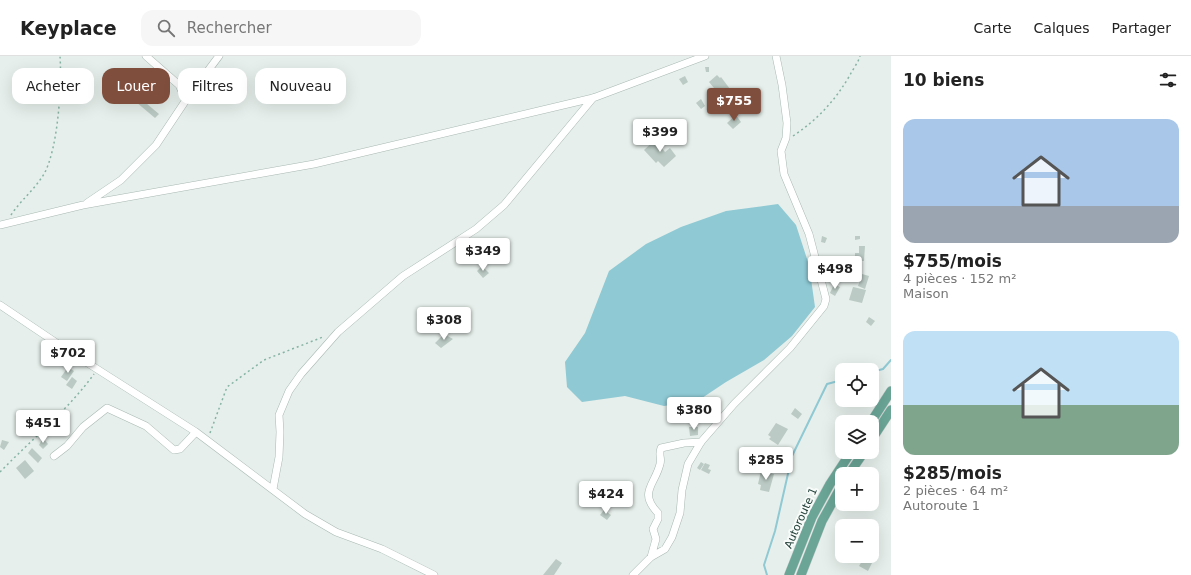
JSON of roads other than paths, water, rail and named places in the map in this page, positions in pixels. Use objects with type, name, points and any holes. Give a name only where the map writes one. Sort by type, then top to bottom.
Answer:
[{"type":"main road","points":[[876,415],[891,391]]},
{"type":"main road","points":[[879,428],[891,410]]},
{"type":"main road","name":"Autoroute 1","points":[[789,575],[812,517],[830,484],[846,459]]},
{"type":"main road","name":"Autoroute 1","points":[[801,575],[822,521],[835,498]]},
{"type":"street","points":[[146,56],[178,84]]},
{"type":"street","points":[[210,68],[219,56]]},
{"type":"street","points":[[2,225],[83,205],[314,164],[593,98],[705,56]]},
{"type":"street","points":[[633,575],[651,557],[665,549],[672,538],[680,513],[682,490],[688,464],[701,442],[734,404],[790,348],[824,306],[826,299],[809,234],[784,174],[781,151],[788,123],[776,56]]},
{"type":"street","points":[[273,489],[279,457],[279,415],[289,391],[301,374],[338,332],[403,276],[476,229],[504,205],[593,98]]},
{"type":"street","points":[[83,205],[121,180],[156,145],[183,104]]},
{"type":"street","points":[[0,305],[196,432],[305,514],[336,532],[382,549],[434,575]]},
{"type":"street","points":[[54,456],[67,446],[83,427],[107,408],[146,426],[174,450],[180,449],[196,432]]},
{"type":"street","points":[[651,557],[656,539],[653,529],[658,519],[658,513],[650,504],[647,496],[660,464],[659,454],[661,448],[701,442]]},
{"type":"water","points":[[778,204],[796,225],[809,265],[815,307],[792,336],[764,360],[699,400],[664,406],[625,396],[582,402],[567,387],[565,362],[585,333],[609,271],[646,244],[681,227],[726,211]]},
{"type":"waterway","points":[[879,370],[883,369],[891,360]]},
{"type":"waterway","points":[[767,575],[764,565],[775,531],[792,456],[827,384],[835,382]]}]
